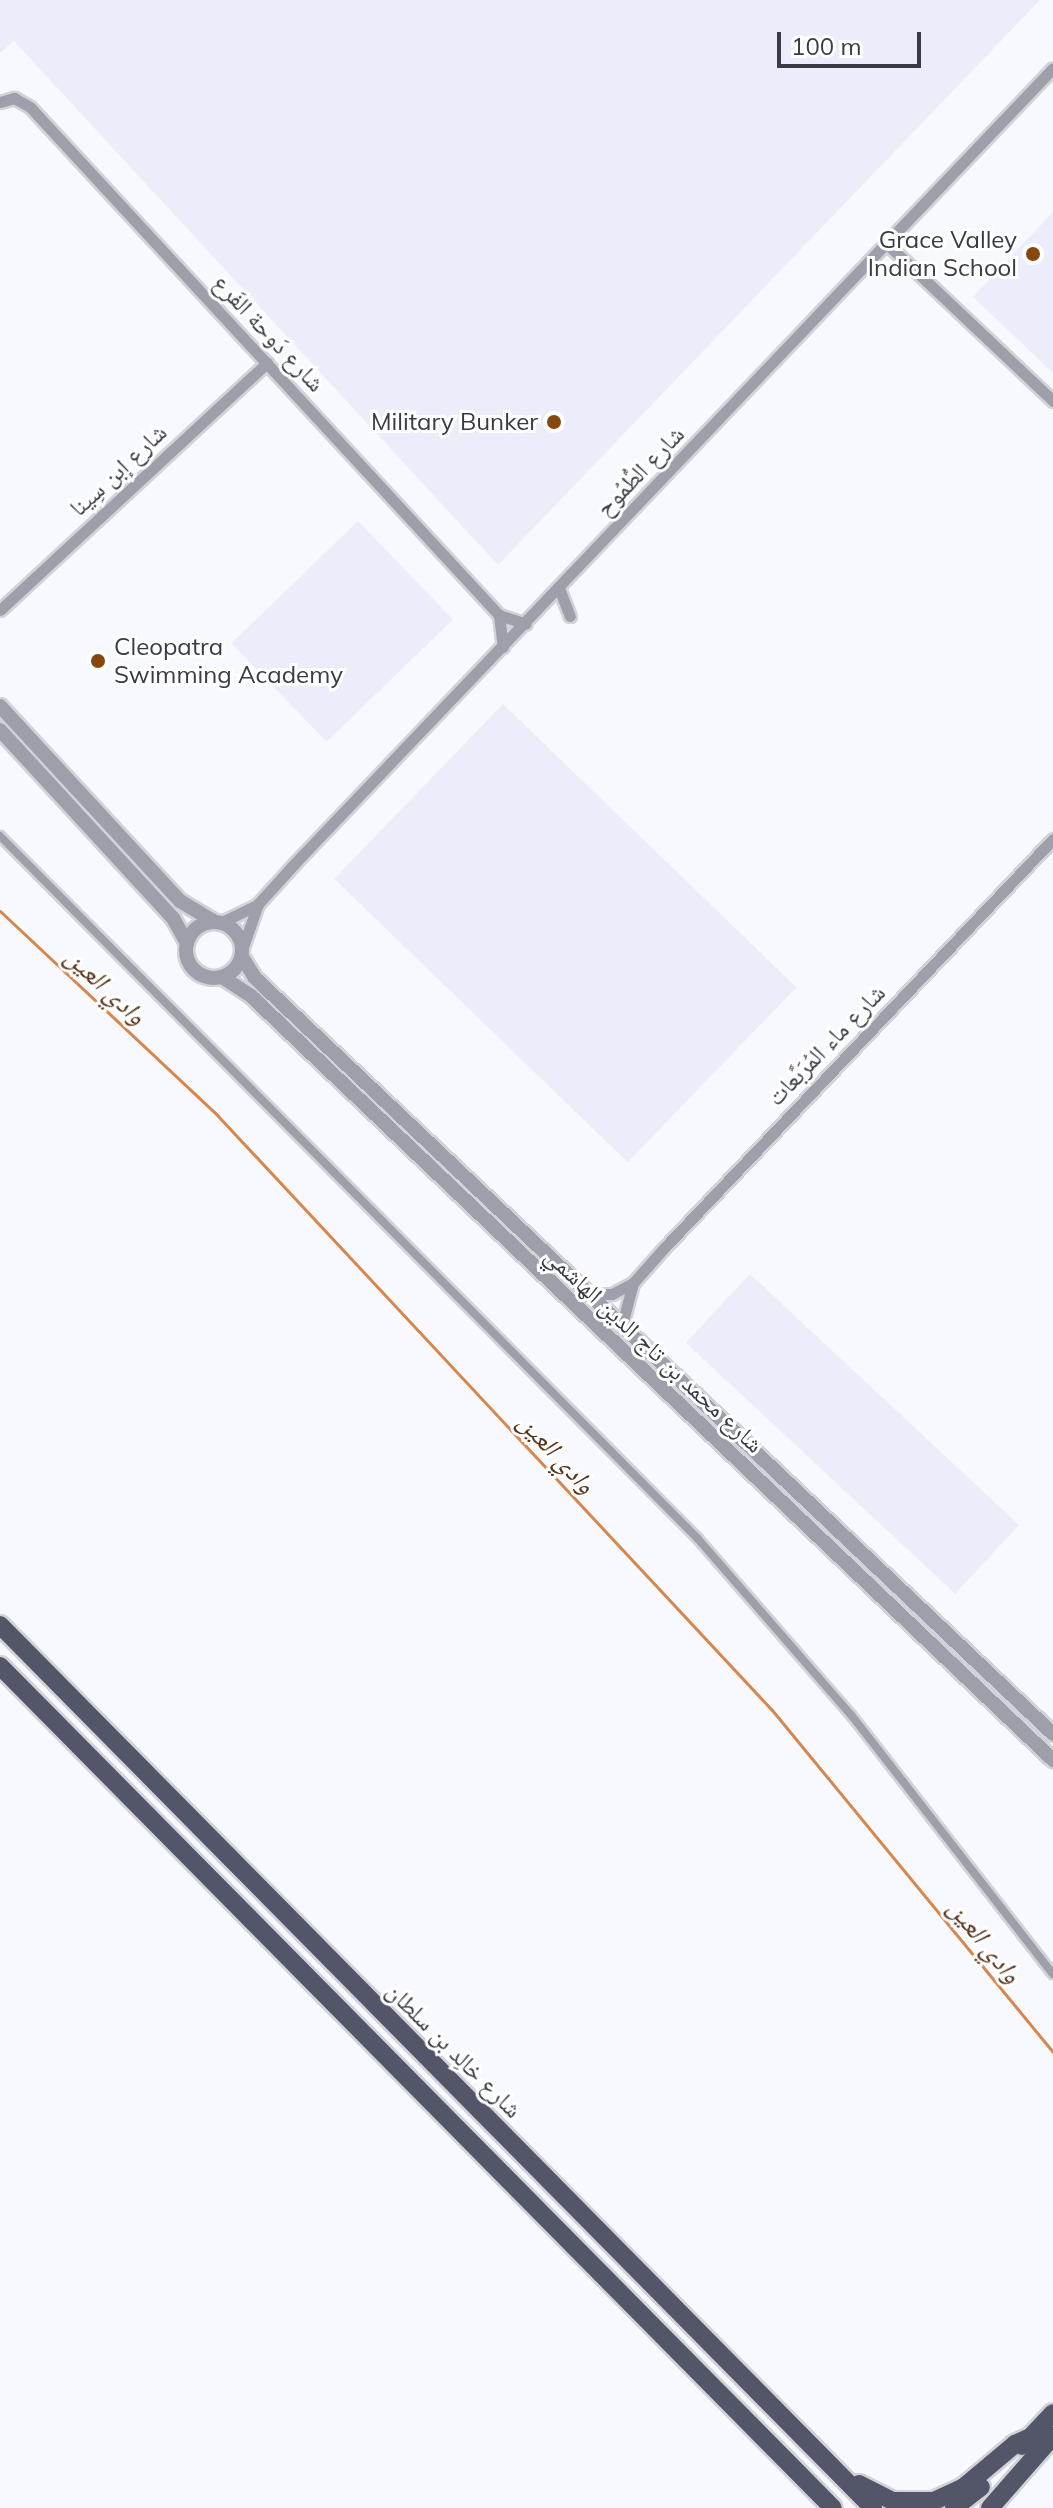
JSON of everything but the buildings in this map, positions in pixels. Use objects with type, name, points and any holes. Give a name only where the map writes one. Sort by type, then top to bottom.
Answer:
[{"type":"main road","name":"شارع خالِد بن سلطان","points":[[0,1625],[873,2508]]},
{"type":"main road","points":[[0,1642],[65,1706],[99,1726]]},
{"type":"main road","points":[[0,1666],[833,2508]]},
{"type":"main road","points":[[1005,2508],[1035,2467],[1053,2413]]},
{"type":"main road","points":[[787,2424],[803,2430],[866,2490],[906,2503],[948,2496],[1042,2440]]},
{"type":"main road","points":[[751,2428],[825,2508]]},
{"type":"main road","points":[[954,2508],[1042,2440]]},
{"type":"main road","points":[[990,2508],[1042,2440]]},
{"type":"street","name":"شارع الطُّمُوح","points":[[218,922],[258,904],[1053,68]]},
{"type":"street","name":"شارع دَوحة الفَرع","points":[[0,102],[14,98],[30,107],[499,615],[526,624]]},
{"type":"street","points":[[886,243],[1053,401]]},
{"type":"street","name":"شارع إبن سِينا","points":[[0,610],[267,363]]},
{"type":"street","points":[[559,588],[570,616]]},
{"type":"street","points":[[499,615],[503,647]]},
{"type":"street","points":[[0,706],[180,901],[236,931],[242,952],[222,977],[209,978],[192,968],[187,943],[173,918],[0,730]]},
{"type":"street","points":[[0,836],[698,1539],[852,1716],[1053,1974]]},
{"type":"street","name":"شارع ماء المُرَبَّعات","points":[[622,1325],[633,1283],[1053,839]]},
{"type":"street","name":"شارع الطُّمُوح","points":[[242,952],[258,904]]},
{"type":"street","points":[[187,943],[199,925],[218,922]]},
{"type":"street","name":"شارع محمد بن تاج الدين الهاشمي","points":[[242,952],[255,978],[1053,1734]]},
{"type":"street","name":"شارع محمد بن تاج الدين الهاشمي","points":[[222,977],[251,996],[1053,1760]]},
{"type":"street","points":[[588,1294],[612,1294],[633,1283]]},
{"type":"shaded area","points":[[0,0],[1040,0],[498,565],[14,41],[0,53]]},
{"type":"shaded area","name":"Grace Valley Indian School","points":[[1053,212],[1053,373],[973,297]]},
{"type":"shaded area","points":[[358,521],[453,620],[327,742],[231,643]]},
{"type":"shaded area","points":[[503,704],[796,987],[628,1162],[334,879]]},
{"type":"shaded area","points":[[750,1274],[1019,1525],[955,1594],[686,1343]]},
{"type":"waterway","name":"وادي العين","points":[[0,911],[218,1116],[772,1710],[1053,2052]]},
{"type":"place","name":"Grace Valley Indian School","points":[[1033,254]]},
{"type":"place","name":"Military Bunker","points":[[554,422]]},
{"type":"place","name":"Cleopatra Swimming Academy","points":[[98,661]]}]
